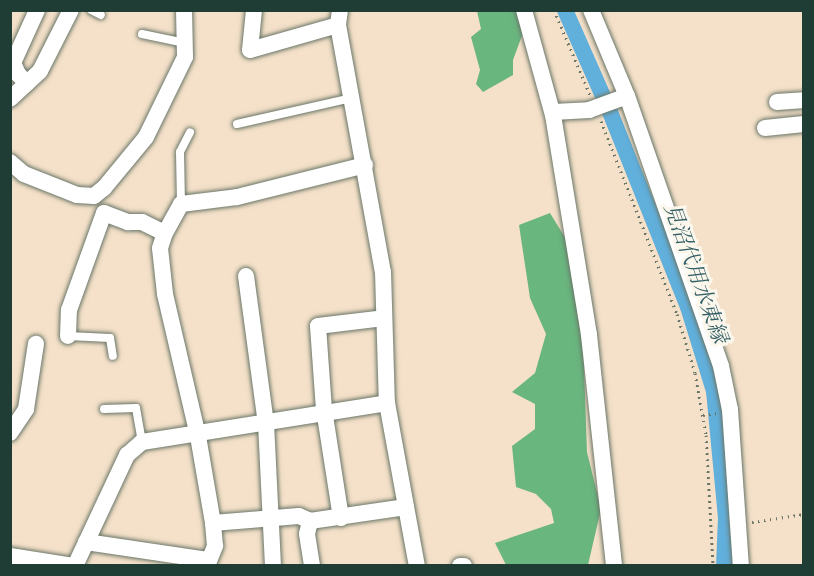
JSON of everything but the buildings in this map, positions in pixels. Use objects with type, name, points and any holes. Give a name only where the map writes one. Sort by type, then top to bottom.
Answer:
[{"type":"street","points":[[27,82],[13,63],[14,52],[37,10]]},
{"type":"street","points":[[10,99],[40,71],[71,10]]},
{"type":"street","points":[[94,196],[146,137],[185,57],[188,43],[184,10]]},
{"type":"street","points":[[254,10],[250,50],[339,18],[351,98],[383,272],[387,403],[417,566]]},
{"type":"street","points":[[524,10],[553,112],[589,335],[614,566]]},
{"type":"street","points":[[591,10],[723,377],[730,410],[741,566]]},
{"type":"street","points":[[553,112],[597,108],[622,98]]},
{"type":"street","points":[[777,102],[804,100]]},
{"type":"street","points":[[765,128],[804,124]]},
{"type":"street","points":[[10,162],[34,178],[78,195],[94,196],[103,204],[165,233]]},
{"type":"street","points":[[86,542],[207,563],[215,546],[198,436],[165,294],[160,248],[165,233],[181,204],[237,197],[365,165]]},
{"type":"street","points":[[68,336],[69,310],[104,213],[128,222],[142,222]]},
{"type":"street","points":[[246,276],[266,423],[273,566]]},
{"type":"street","points":[[341,518],[324,410],[318,326],[384,318]]},
{"type":"street","points":[[10,433],[26,409],[36,344]]},
{"type":"street","points":[[10,556],[74,566],[127,455],[142,442],[198,436],[324,410],[387,403]]},
{"type":"street","points":[[213,523],[299,516],[310,520],[341,518],[406,507]]},
{"type":"street","points":[[310,520],[307,534],[312,566]]},
{"type":"lane","points":[[91,10],[101,15]]},
{"type":"lane","points":[[142,34],[188,43]]},
{"type":"lane","points":[[237,124],[351,98]]},
{"type":"lane","points":[[181,204],[180,152],[190,132]]},
{"type":"lane","points":[[68,336],[110,338],[113,356]]},
{"type":"lane","points":[[104,409],[136,408],[142,442]]},
{"type":"path","points":[[554,10],[597,108],[684,333],[706,414],[713,566]]},
{"type":"path","points":[[750,530],[752,521],[804,514]]},
{"type":"green space","points":[[477,11],[529,11],[530,14],[513,60],[513,75],[483,92],[476,84],[480,70],[471,37],[481,29]]},
{"type":"green space","points":[[550,213],[569,244],[583,340],[587,452],[601,509],[588,565],[506,565],[495,543],[554,523],[551,509],[536,494],[516,487],[512,446],[535,429],[535,404],[512,392],[535,373],[546,334],[530,298],[519,225]]},
{"type":"waterway","name":"見沼代用水東縁","points":[[565,10],[610,112],[688,307],[714,391],[726,517],[724,566]]}]
